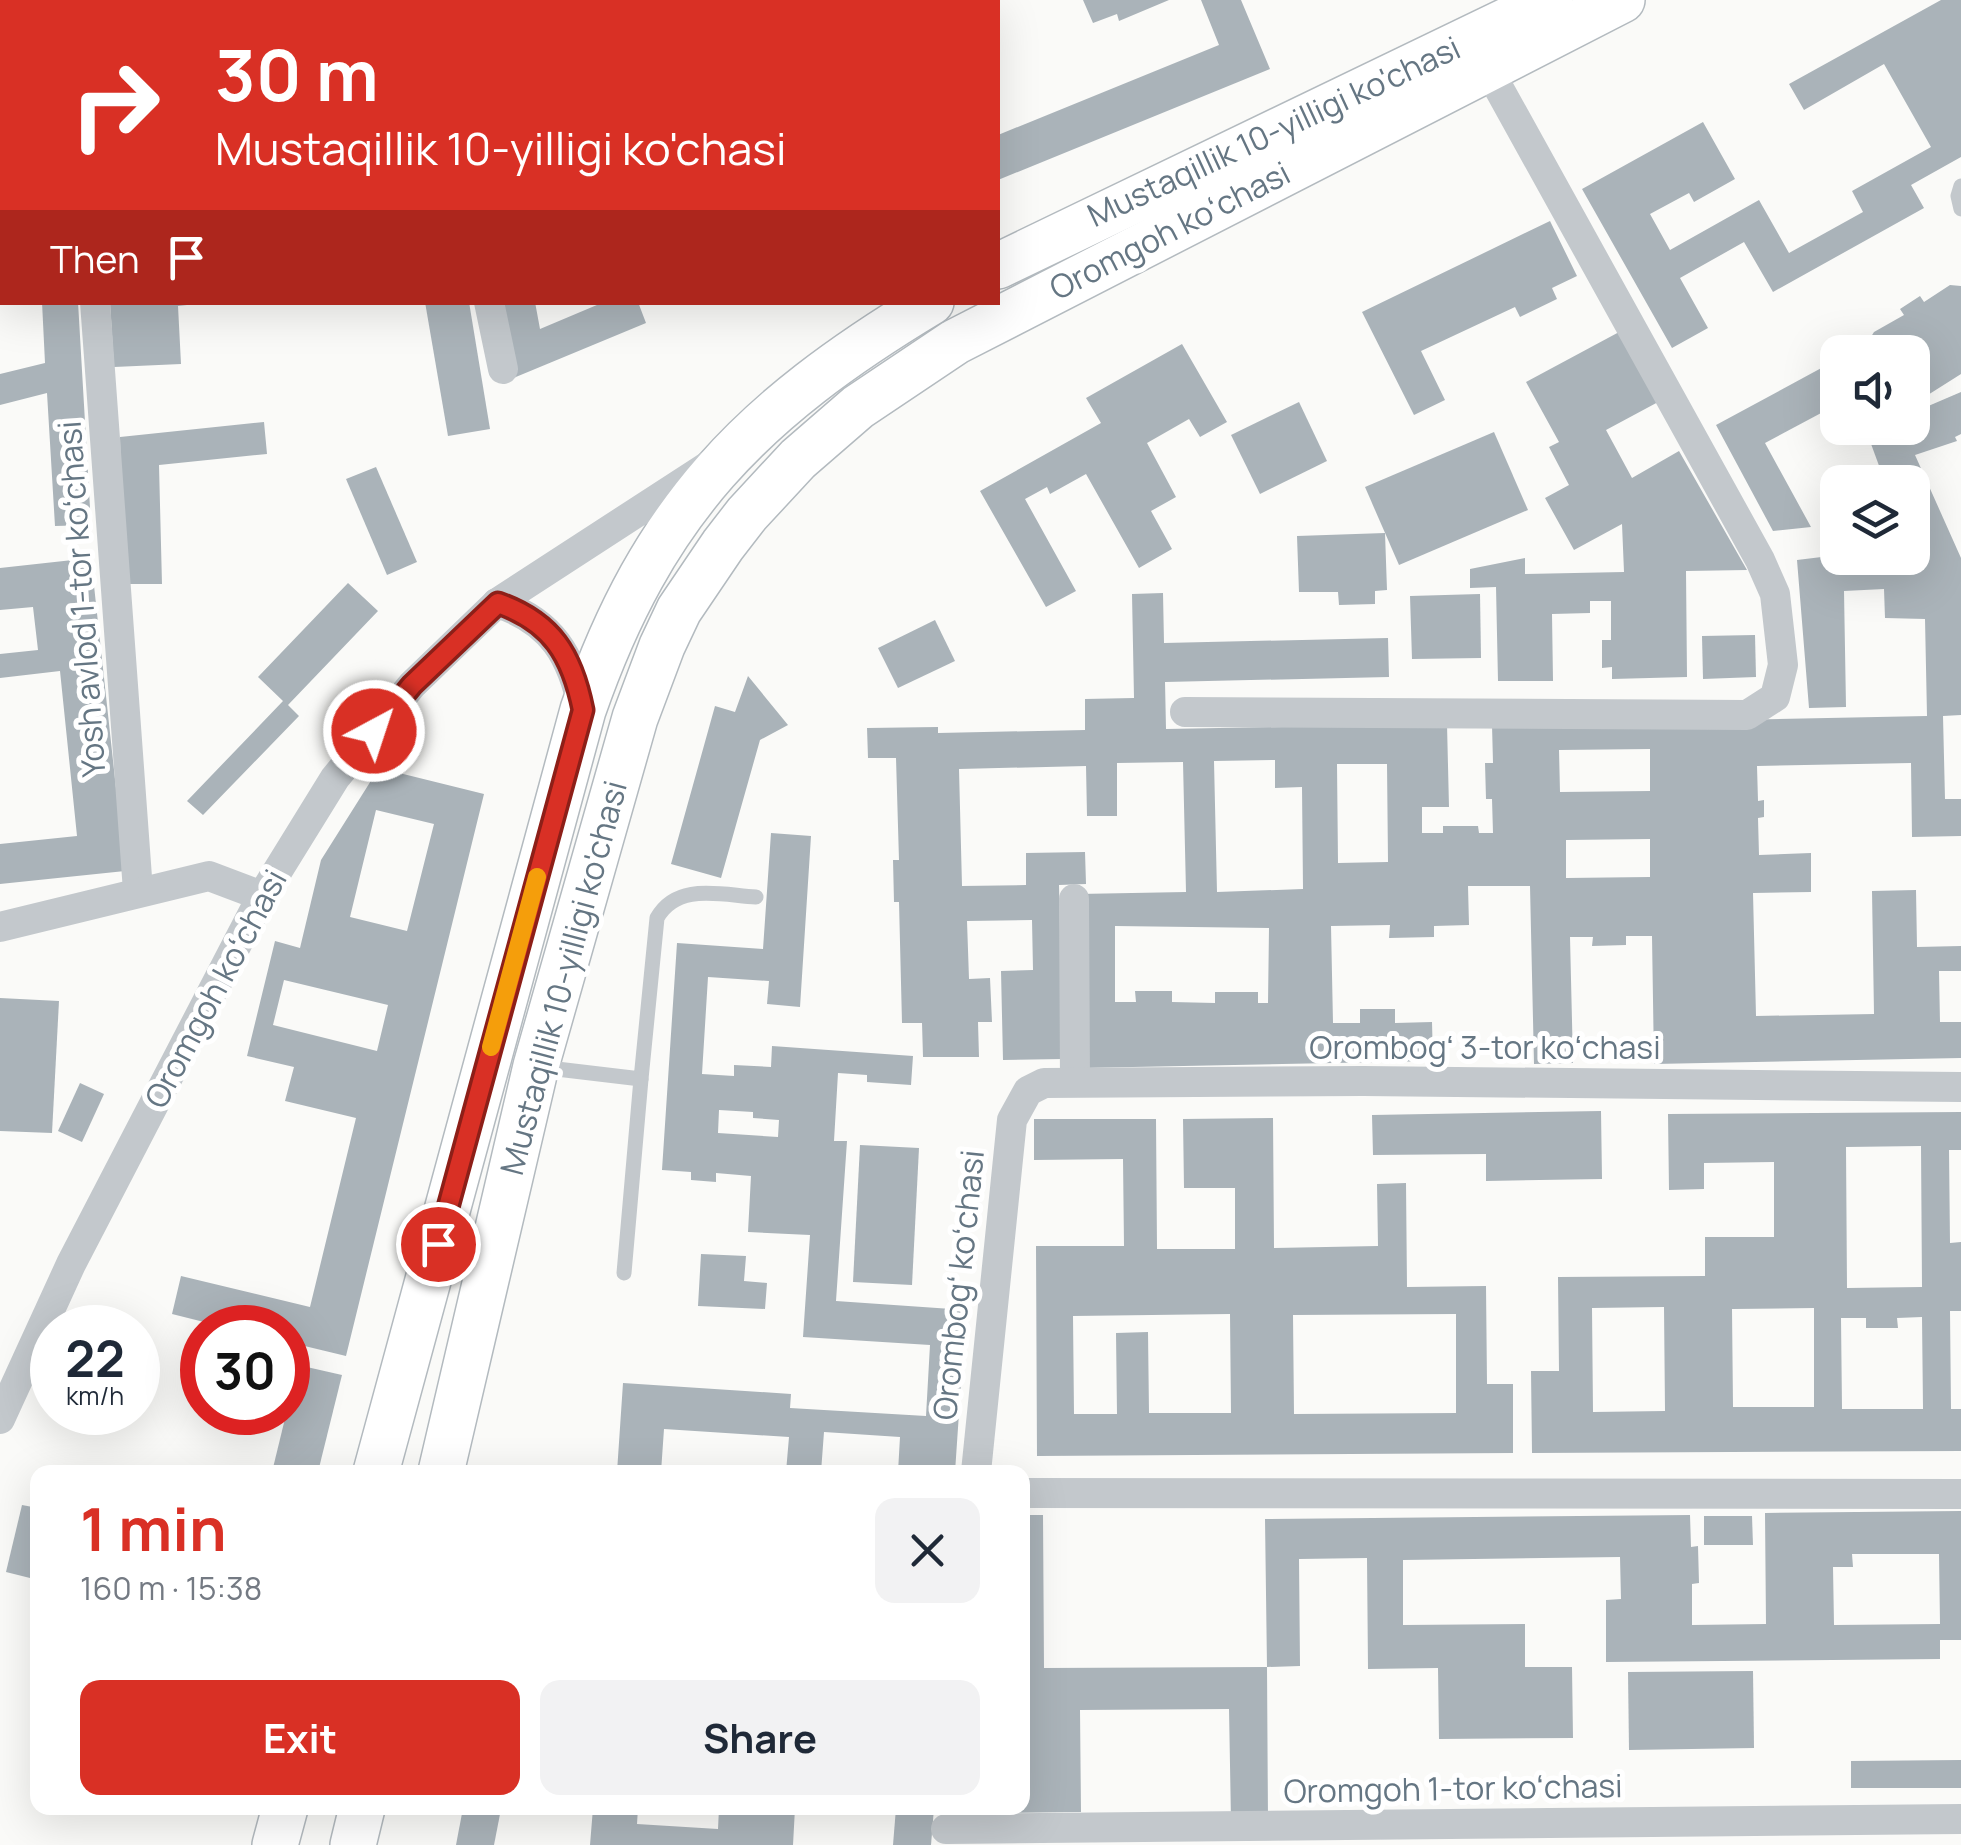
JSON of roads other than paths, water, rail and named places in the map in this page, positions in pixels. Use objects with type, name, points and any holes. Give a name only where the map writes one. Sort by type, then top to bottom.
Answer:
[{"type":"main road","name":"Mustaqillik 10-yilligi ko'chasi","points":[[1000,265],[1550,0]]},
{"type":"main road","name":"Oromgoh koʻchasi","points":[[635,718],[679,610],[711,561],[746,514],[798,459],[858,408],[955,342],[1622,0]]},
{"type":"main road","name":"Mustaqillik 10-yilligi ko'chasi","points":[[378,1465],[583,710],[609,640],[642,571],[684,508],[736,448],[768,416],[839,360],[926,305]]},
{"type":"main road","name":"Mustaqillik 10-yilligi ko'chasi","points":[[442,1465],[536,1066],[635,718]]},
{"type":"main road","points":[[275,1845],[283,1815]]},
{"type":"main road","points":[[353,1845],[360,1815]]},
{"type":"street","points":[[1184,712],[1747,716],[1774,697],[1782,665],[1775,594],[1760,560],[1487,67]]},
{"type":"street","name":"Yosh avlod 1-tor koʻchasi","points":[[95,305],[138,891]]},
{"type":"street","points":[[490,305],[503,369]]},
{"type":"street","name":"Mustaqillik 10-yilligi ko'chasi","points":[[498,603],[736,448]]},
{"type":"street","points":[[498,603],[534,618],[551,635],[568,659],[583,710]]},
{"type":"street","name":"Oromgoh koʻchasi","points":[[0,1419],[71,1264],[262,896],[335,778],[412,685],[498,603]]},
{"type":"street","points":[[0,927],[209,876],[262,896]]},
{"type":"street","points":[[1074,900],[1075,1080]]},
{"type":"street","name":"Orombogʻ 3-tor koʻchasi","points":[[1018,1106],[1028,1090],[1044,1083],[1075,1080],[1961,1087]]},
{"type":"street","name":"Orombogʻ koʻchasi","points":[[977,1465],[1009,1136],[1018,1106]]},
{"type":"street","points":[[1030,1493],[1961,1494]]},
{"type":"street","name":"Oromgoh 1-tor koʻchasi","points":[[946,1827],[1676,1833],[1961,1818]]},
{"type":"lane","points":[[1961,186],[1961,209]]},
{"type":"lane","points":[[624,1273],[657,918],[674,898],[688,894],[756,897]]},
{"type":"lane","points":[[536,1066],[641,1079]]}]
